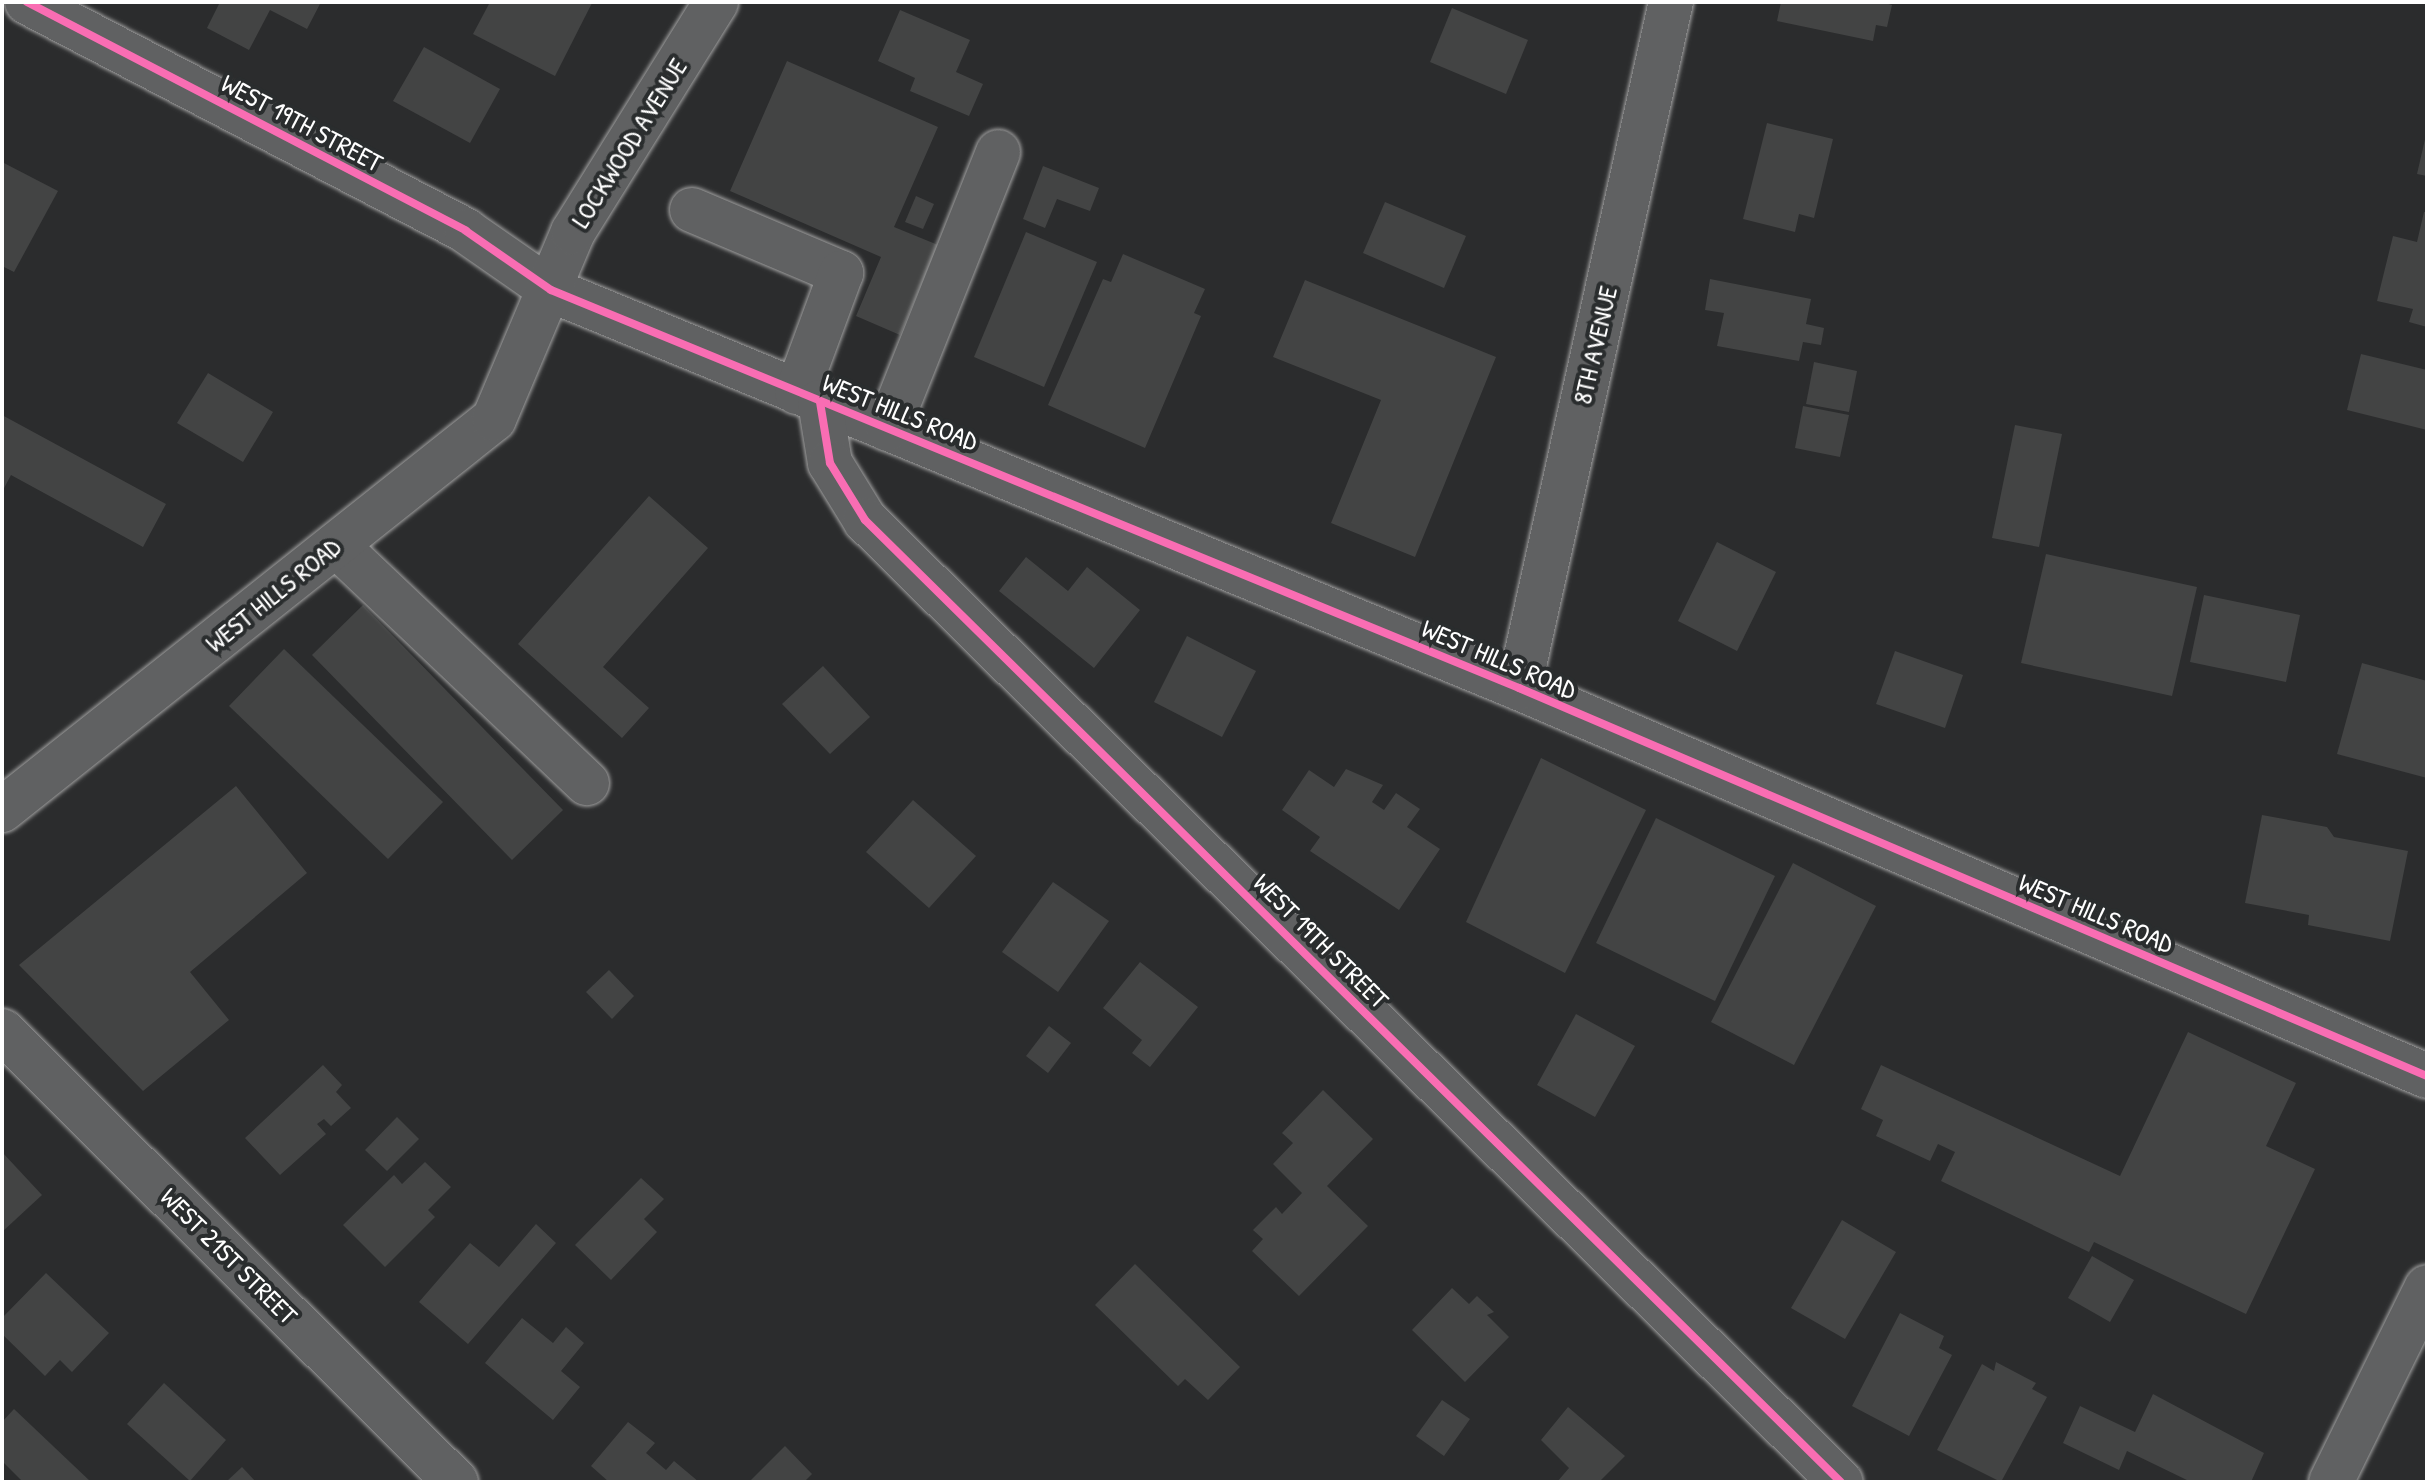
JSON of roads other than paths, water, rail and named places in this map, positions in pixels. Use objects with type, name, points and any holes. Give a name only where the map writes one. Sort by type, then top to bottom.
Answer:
[{"type":"street","name":"WEST 19TH STREET","points":[[27,2],[466,231],[551,290]]},
{"type":"street","name":"LOCKWOOD AVENUE","points":[[551,290],[573,232],[716,2]]},
{"type":"street","name":"8TH AVENUE","points":[[1519,688],[1671,2]]},
{"type":"street","points":[[888,429],[998,152]]},
{"type":"street","points":[[692,210],[841,273],[809,397]]},
{"type":"street","name":"WEST HILLS ROAD","points":[[2,810],[494,419],[551,290],[1519,688],[2427,1076]]},
{"type":"street","name":"WEST 19TH STREET","points":[[809,397],[830,463],[865,520],[1841,1482]]},
{"type":"street","points":[[336,545],[587,783]]},
{"type":"street","name":"WEST 21ST STREET","points":[[2,1031],[456,1482]]},
{"type":"street","points":[[2331,1482],[2427,1287]]}]
